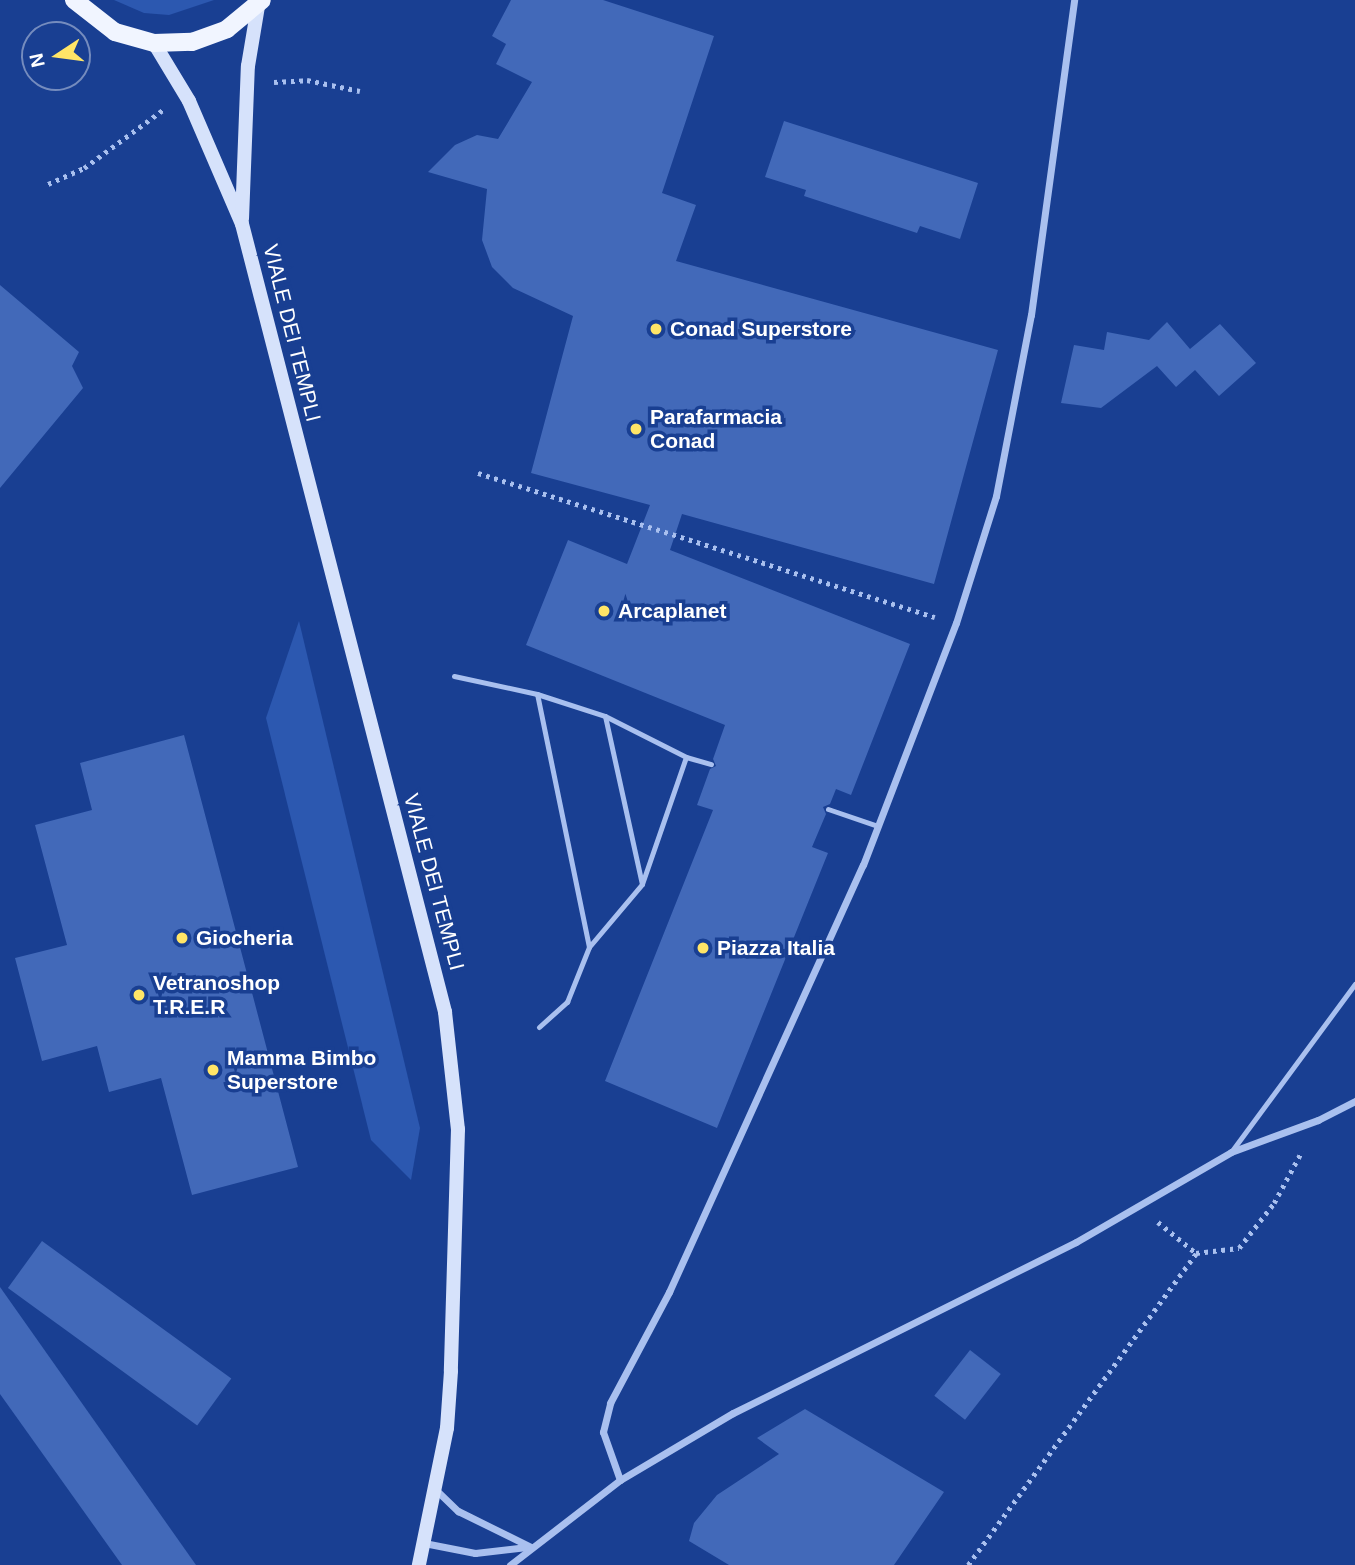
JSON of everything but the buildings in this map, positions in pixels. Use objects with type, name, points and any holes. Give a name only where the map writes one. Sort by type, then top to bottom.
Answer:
[{"type":"main road","points":[[74,0],[115,32],[154,43],[192,41],[227,29],[260,3]]},
{"type":"main road","points":[[242,224],[248,66],[260,3]]},
{"type":"main road","points":[[154,43],[189,101],[242,224]]},
{"type":"main road","name":"VIALE DEI TEMPLI","points":[[242,224],[446,1012],[458,1129],[458,1219],[448,1416],[419,1565]]},
{"type":"street","points":[[620,1480],[603,1432],[610,1403],[669,1292],[878,826],[956,623],[996,496],[1031,315],[1074,0]]},
{"type":"street","points":[[510,1565],[620,1480],[733,1413],[1141,1208],[1231,1152],[1318,1120],[1355,1101]]},
{"type":"street","points":[[435,1489],[458,1511],[531,1547]]},
{"type":"street","points":[[424,1543],[475,1553],[531,1547]]},
{"type":"lane","points":[[454,676],[537,694],[605,716],[686,757],[712,764]]},
{"type":"lane","points":[[537,694],[589,947]]},
{"type":"lane","points":[[605,716],[642,884]]},
{"type":"lane","points":[[539,1027],[567,1002],[589,947],[642,884],[686,757]]},
{"type":"lane","points":[[828,809],[878,826]]},
{"type":"lane","points":[[1231,1152],[1355,984]]},
{"type":"path","points":[[478,473],[956,623]]},
{"type":"path","points":[[1141,1208],[1196,1253],[1239,1248],[1274,1203],[1318,1120]]},
{"type":"path","points":[[968,1565],[1196,1253]]},
{"type":"shaded area","points":[[114,0],[214,0],[169,15],[144,13]]},
{"type":"shaded area","points":[[299,621],[420,1128],[411,1180],[371,1140],[266,718]]},
{"type":"place","name":"Conad Superstore","points":[[656,329]]},
{"type":"place","name":"Parafarmacia Conad","points":[[636,429]]},
{"type":"place","name":"Arcaplanet","points":[[604,611]]},
{"type":"place","name":"Giocheria","points":[[182,938]]},
{"type":"place","name":"Piazza Italia","points":[[703,948]]},
{"type":"place","name":"Vetranoshop T.R.E.R","points":[[139,995]]},
{"type":"place","name":"Mamma Bimbo Superstore","points":[[213,1070]]}]
